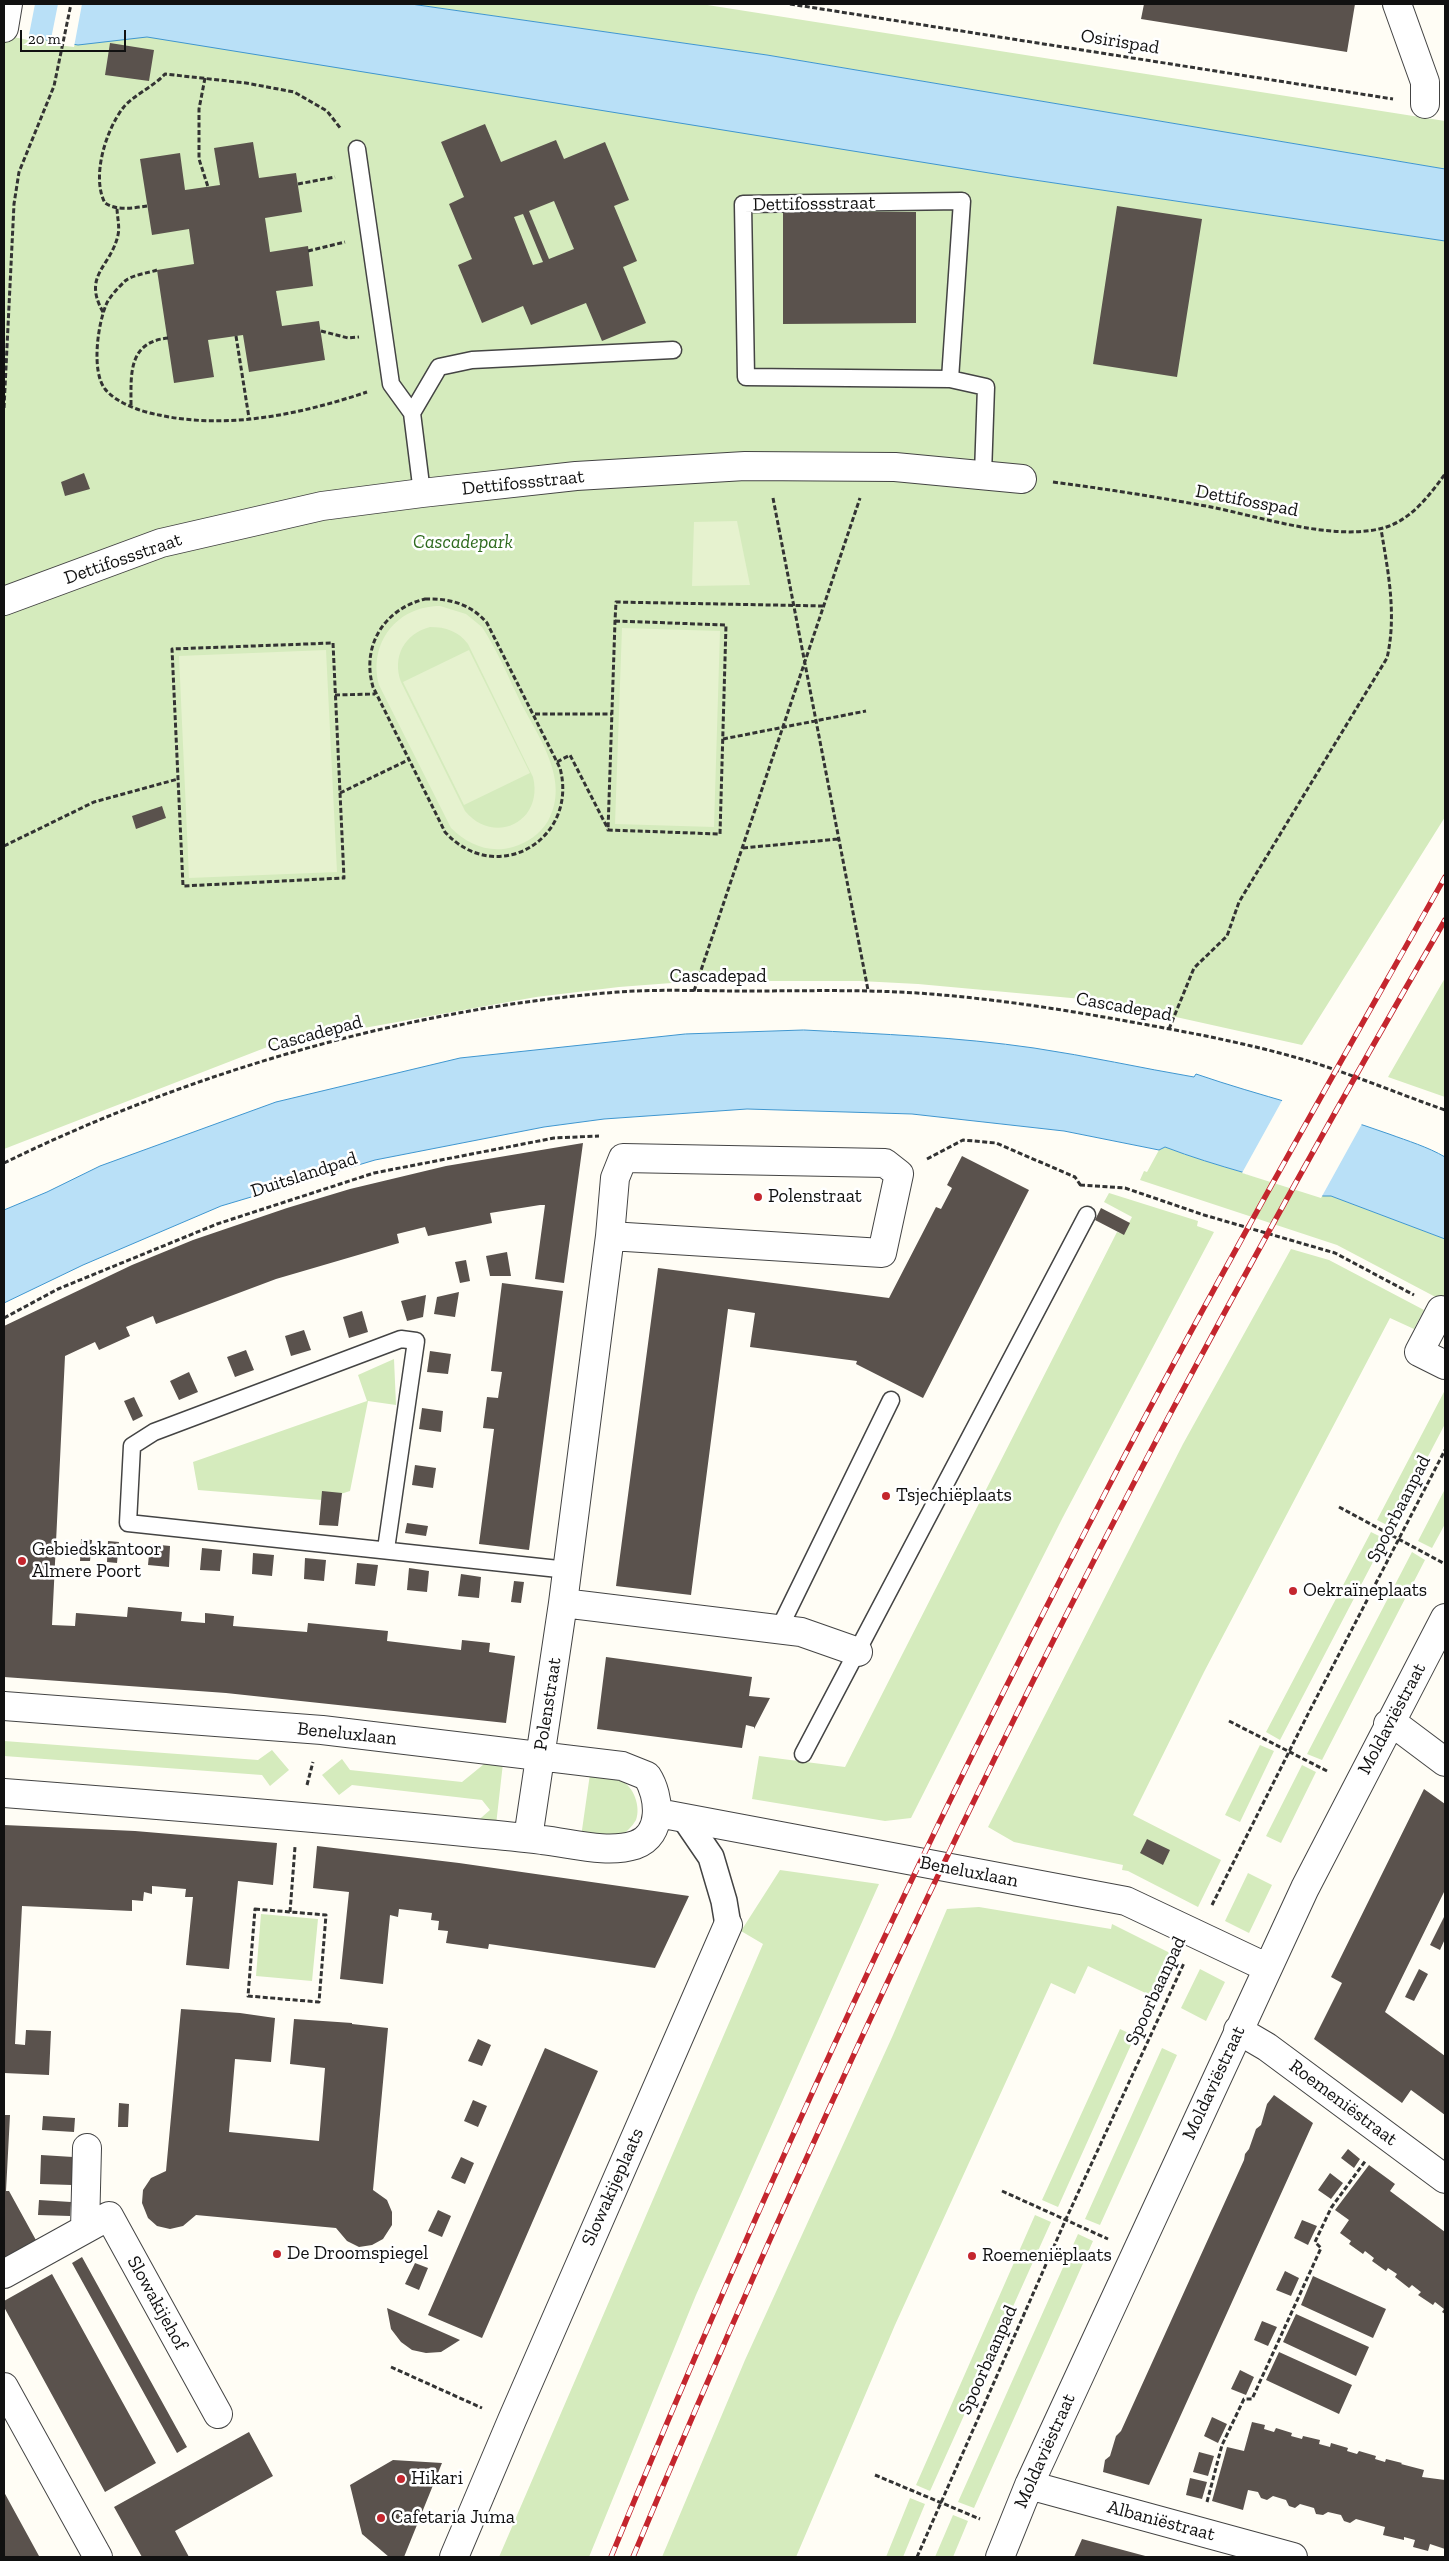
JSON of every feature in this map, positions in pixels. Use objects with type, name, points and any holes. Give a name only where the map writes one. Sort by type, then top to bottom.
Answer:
[{"type":"street","points":[[4,28],[8,4]]},
{"type":"street","points":[[1397,4],[1425,82],[1425,104]]},
{"type":"street","name":"Dettifossstraat","points":[[4,600],[161,543],[322,506],[422,494],[576,476],[767,466],[870,467],[983,474],[1022,479]]},
{"type":"street","points":[[610,1236],[882,1253],[899,1174],[884,1163],[623,1158]]},
{"type":"street","name":"Polenstraat","points":[[528,1838],[568,1570],[610,1236],[615,1178],[623,1158]]},
{"type":"street","points":[[1441,1310],[1419,1352],[1445,1365]]},
{"type":"street","points":[[563,1603],[778,1631],[801,1632],[858,1652]]},
{"type":"street","name":"Moldaviëstraat","points":[[1000,2557],[1028,2485],[1238,2030],[1388,1724],[1445,1618]]},
{"type":"street","name":"Beneluxlaan","points":[[4,1706],[322,1730],[622,1766],[647,1776],[658,1800],[658,1813],[1126,1901],[1268,1968]]},
{"type":"street","points":[[1388,1724],[1401,1730],[1445,1762]]},
{"type":"street","points":[[4,1793],[298,1815],[609,1848],[636,1844],[647,1836],[654,1826],[658,1813]]},
{"type":"street","name":"Slowakijeplaats","points":[[454,2557],[728,1925],[724,1901],[711,1857],[685,1819]]},
{"type":"street","name":"Roemeniëstraat","points":[[1238,2030],[1267,2047],[1445,2179]]},
{"type":"street","points":[[85,2229],[87,2148]]},
{"type":"street","name":"Slowakijehof","points":[[4,2274],[110,2216],[218,2414]]},
{"type":"street","points":[[4,2387],[98,2557]]},
{"type":"street","name":"Albaniëstraat","points":[[1028,2485],[1293,2557]]},
{"type":"lane","points":[[357,149],[391,384],[412,413],[422,494]]},
{"type":"lane","name":"Dettifossstraat","points":[[950,379],[962,201],[743,204],[746,377],[950,379],[986,387],[983,474]]},
{"type":"lane","points":[[412,413],[439,367],[472,360],[673,350]]},
{"type":"lane","points":[[803,1754],[1087,1215]]},
{"type":"lane","points":[[386,1549],[416,1341],[401,1339],[154,1432],[132,1446],[128,1523],[386,1549],[568,1570]]},
{"type":"lane","points":[[778,1631],[891,1400]]},
{"type":"path","points":[[4,408],[14,204],[19,172],[54,86],[70,4]]},
{"type":"path","name":"Osirispad","points":[[790,4],[1425,104]]},
{"type":"path","points":[[147,206],[133,209],[108,206],[103,199],[99,171],[102,151],[123,107],[155,85],[165,74],[294,92],[328,112],[357,149]]},
{"type":"path","points":[[204,78],[199,109],[199,159],[208,187]]},
{"type":"path","points":[[298,184],[360,172]]},
{"type":"path","points":[[104,313],[97,298],[95,282],[118,237],[117,207]]},
{"type":"path","points":[[308,251],[370,237]]},
{"type":"path","points":[[157,270],[126,280],[106,303],[99,328],[99,377],[104,388],[113,397],[158,415],[209,420],[271,416],[320,408],[391,384]]},
{"type":"path","points":[[321,331],[348,338],[384,334]]},
{"type":"path","points":[[236,336],[249,418]]},
{"type":"path","points":[[130,405],[132,364],[140,350],[148,344],[168,338]]},
{"type":"path","points":[[767,466],[868,990]]},
{"type":"path","points":[[694,991],[870,467]]},
{"type":"path","name":"Dettifosspad","points":[[1022,479],[1141,494],[1337,532],[1381,529],[1402,519],[1424,503],[1445,474]]},
{"type":"path","points":[[1168,1029],[1194,968],[1218,948],[1227,936],[1239,902],[1377,678],[1387,658],[1391,640],[1392,612],[1381,529]]},
{"type":"path","points":[[440,599],[463,604],[476,612],[487,623],[534,714],[557,762],[564,783],[563,798],[552,828],[536,844],[523,851],[492,856],[470,851],[445,832],[375,694],[369,664],[374,642],[381,628],[403,607],[425,600],[440,599]]},
{"type":"path","points":[[608,830],[616,602],[824,606]]},
{"type":"path","points":[[608,830],[720,834],[726,625],[615,621]]},
{"type":"path","points":[[333,643],[344,878],[183,886],[178,779],[172,649],[333,643]]},
{"type":"path","points":[[335,695],[375,694]]},
{"type":"path","points":[[723,739],[866,711]]},
{"type":"path","points":[[534,714],[612,714]]},
{"type":"path","points":[[557,762],[570,755],[608,830]]},
{"type":"path","points":[[340,793],[408,760]]},
{"type":"path","points":[[4,846],[94,802],[178,779]]},
{"type":"path","points":[[743,848],[838,839]]},
{"type":"path","name":"Cascadepad","points":[[4,1163],[56,1138],[165,1092],[284,1056],[415,1022],[566,998],[620,992],[868,990],[932,994],[1039,1006],[1168,1029],[1298,1058],[1445,1110]]},
{"type":"path","name":"Duitslandpad","points":[[4,1318],[58,1290],[217,1224],[374,1173],[554,1138],[608,1136],[623,1158]]},
{"type":"path","points":[[899,1174],[963,1140],[996,1143],[1075,1177],[1088,1196],[1087,1215]]},
{"type":"path","points":[[1080,1185],[1125,1188],[1204,1215],[1335,1253],[1441,1310]]},
{"type":"path","name":"Spoorbaanpad","points":[[917,2557],[1066,2219],[1197,1936],[1289,1751],[1445,1450]]},
{"type":"path","points":[[1339,1507],[1445,1564]]},
{"type":"path","points":[[1229,1721],[1357,1786]]},
{"type":"path","points":[[290,1912],[298,1815],[322,1730]]},
{"type":"path","points":[[254,1909],[290,1912],[326,1915],[319,2002],[248,1996],[254,1909]]},
{"type":"path","points":[[1207,2505],[1222,2445],[1244,2399],[1252,2399],[1320,2248],[1315,2242],[1331,2208],[1370,2155]]},
{"type":"path","points":[[1002,2192],[1136,2251]]},
{"type":"path","points":[[391,2367],[512,2420]]},
{"type":"path","points":[[875,2474],[1010,2532]]},
{"type":"green space","name":"Cascadepark","points":[[4,4],[1014,177],[1445,241],[1445,817],[1302,1045],[1104,1001],[918,984],[860,981],[698,981],[619,987],[536,997],[275,1044],[4,1149]]},
{"type":"green space","points":[[411,4],[701,4],[1445,121],[1445,169],[767,55]]},
{"type":"green space","points":[[737,521],[750,585],[692,586],[694,522]]},
{"type":"green space","points":[[440,606],[466,614],[482,627],[549,759],[556,790],[554,806],[548,821],[533,837],[513,847],[495,849],[479,846],[464,839],[451,828],[379,685],[378,655],[382,642],[389,630],[411,612]],"holes":[[[436,627],[456,633],[468,644],[533,777],[534,793],[531,806],[524,817],[514,824],[502,827],[489,827],[477,821],[465,811],[401,682],[398,664],[402,648],[413,635],[421,630]]]},
{"type":"green space","points":[[622,628],[720,631],[714,827],[615,824]]},
{"type":"green space","points":[[326,650],[337,872],[189,878],[179,656]]},
{"type":"green space","points":[[469,650],[530,773],[464,805],[403,682]]},
{"type":"green space","points":[[1445,978],[1445,1097],[1388,1077]]},
{"type":"green space","points":[[1165,1147],[1204,1161],[1323,1196],[1331,1196],[1445,1239],[1445,1302],[1337,1245],[1140,1180],[1144,1171],[1147,1172],[1159,1150]]},
{"type":"green space","points":[[1109,1193],[1198,1221],[1197,1226],[1214,1232],[1063,1517],[911,1818],[885,1821],[752,1799],[759,1756],[845,1767],[1117,1232],[1123,1234],[1132,1217],[1104,1202]]},
{"type":"green space","points":[[1291,1249],[1329,1260],[1424,1310],[1414,1329],[1390,1318],[1204,1672],[1133,1815],[1221,1860],[1198,1907],[1128,1871],[1122,1870],[1123,1865],[1014,1842],[988,1827],[1183,1444]]},
{"type":"green space","points":[[394,1359],[396,1405],[368,1401],[350,1491],[322,1500],[198,1490],[193,1462],[367,1401],[358,1375]]},
{"type":"green space","points":[[1445,1390],[1445,1424],[1391,1527],[1377,1520]]},
{"type":"green space","points":[[1445,1489],[1445,1524],[1432,1548],[1418,1541]]},
{"type":"green space","points":[[1371,1532],[1385,1539],[1280,1740],[1266,1732]]},
{"type":"green space","points":[[1412,1552],[1425,1560],[1322,1760],[1307,1754]]},
{"type":"green space","points":[[4,1741],[258,1760],[272,1750],[289,1770],[270,1786],[262,1775],[4,1756]]},
{"type":"green space","points":[[1260,1745],[1274,1751],[1240,1822],[1225,1815]]},
{"type":"green space","points":[[342,1759],[350,1770],[462,1782],[489,1760],[503,1763],[496,1825],[474,1824],[490,1810],[482,1800],[352,1785],[339,1795],[322,1775]]},
{"type":"green space","points":[[1302,1765],[1316,1772],[1281,1843],[1266,1836]]},
{"type":"green space","points":[[590,1774],[620,1780],[633,1792],[638,1809],[636,1820],[620,1837],[581,1837]]},
{"type":"green space","points":[[780,1870],[879,1884],[696,2295],[589,2557],[499,2557],[763,1944],[741,1931]]},
{"type":"green space","points":[[1248,1873],[1272,1885],[1249,1933],[1225,1921]]},
{"type":"green space","points":[[979,1907],[1111,1929],[1112,1924],[1174,1955],[1154,1997],[1088,1966],[1075,1994],[1051,1983],[895,2325],[796,2557],[662,2557],[745,2360],[893,2035],[947,1909]]},
{"type":"green space","points":[[261,1914],[318,1919],[312,1981],[256,1976]]},
{"type":"green space","points":[[1200,1969],[1225,1982],[1206,2021],[1181,2008]]},
{"type":"green space","points":[[1120,2029],[1135,2036],[1058,2207],[1042,2200]]},
{"type":"green space","points":[[1162,2048],[1177,2055],[1100,2225],[1085,2219]]},
{"type":"green space","points":[[1035,2215],[1051,2222],[930,2491],[916,2485]]},
{"type":"green space","points":[[1078,2234],[1093,2241],[974,2508],[958,2502]]},
{"type":"green space","points":[[910,2498],[925,2504],[903,2557],[886,2557]]},
{"type":"green space","points":[[953,2515],[968,2521],[953,2557],[935,2557]]},
{"type":"water","points":[[4,4],[411,4],[767,55],[1445,169],[1445,241],[1014,177],[147,37],[78,45],[4,33]]},
{"type":"water","points":[[804,1030],[919,1036],[1005,1044],[1194,1077],[1196,1074],[1365,1126],[1418,1144],[1445,1157],[1445,1239],[1331,1196],[1323,1196],[1204,1161],[1165,1147],[1159,1150],[1064,1131],[912,1114],[747,1109],[604,1119],[544,1127],[375,1160],[221,1206],[83,1265],[4,1303],[4,1210],[47,1192],[100,1166],[276,1102],[460,1058],[685,1034]]},
{"type":"pier","points":[[4,4],[35,4],[28,40],[4,35]]},
{"type":"pier","points":[[58,4],[82,4],[74,47],[50,44]]},
{"type":"pier","points":[[1284,1097],[1363,1122],[1321,1198],[1242,1173]]},
{"type":"building","points":[[1144,4],[1355,4],[1347,52],[1141,19]]},
{"type":"building","points":[[110,43],[154,50],[149,81],[105,75]]},
{"type":"building","points":[[485,124],[501,162],[556,140],[564,159],[605,142],[629,200],[614,206],[637,261],[623,267],[646,323],[602,341],[586,303],[531,325],[523,306],[482,323],[458,265],[472,259],[449,204],[464,197],[441,142]],"holes":[[[554,201],[574,249],[549,259],[529,211]],[[523,214],[543,262],[533,265],[514,217]]]},
{"type":"building","points":[[253,142],[259,178],[296,173],[302,212],[265,218],[270,252],[308,246],[313,286],[276,291],[282,326],[319,321],[325,360],[249,372],[243,335],[208,340],[214,377],[174,383],[157,270],[194,264],[189,229],[152,235],[140,159],[180,153],[185,190],[220,185],[214,148]]},
{"type":"building","points":[[1117,206],[1202,219],[1177,377],[1093,364]]},
{"type":"building","points":[[783,212],[916,212],[916,323],[783,324]]},
{"type":"building","points":[[84,473],[90,489],[65,496],[61,482]]},
{"type":"building","points":[[162,806],[166,818],[136,829],[132,816]]},
{"type":"building","points":[[583,1143],[564,1283],[535,1279],[545,1205],[540,1205],[490,1213],[492,1223],[428,1236],[425,1227],[397,1234],[399,1243],[276,1279],[156,1324],[153,1316],[126,1327],[130,1336],[99,1350],[95,1342],[65,1356],[52,1625],[75,1626],[76,1613],[127,1617],[128,1607],[182,1612],[181,1621],[205,1623],[205,1613],[234,1616],[233,1626],[307,1632],[308,1623],[388,1631],[387,1641],[461,1650],[462,1640],[490,1643],[489,1652],[515,1656],[506,1723],[226,1693],[4,1677],[4,1326],[132,1265],[193,1240],[287,1208],[350,1189],[446,1166]]},
{"type":"building","points":[[962,1156],[1029,1190],[923,1398],[856,1364],[857,1361],[750,1347],[755,1313],[728,1309],[691,1595],[616,1586],[658,1268],[889,1298],[936,1207],[941,1209],[952,1188],[947,1185]]},
{"type":"building","points":[[1101,1208],[1130,1223],[1124,1235],[1095,1220]]},
{"type":"building","points":[[507,1252],[511,1276],[490,1276],[486,1256]]},
{"type":"building","points":[[466,1260],[470,1281],[460,1283],[455,1262]]},
{"type":"building","points":[[502,1283],[563,1291],[529,1550],[479,1544],[494,1429],[483,1428],[487,1397],[498,1398],[502,1372],[491,1371]]},
{"type":"building","points":[[459,1292],[455,1317],[434,1314],[437,1297]]},
{"type":"building","points":[[426,1295],[423,1317],[407,1321],[401,1301]]},
{"type":"building","points":[[362,1311],[368,1332],[349,1338],[343,1317]]},
{"type":"building","points":[[304,1330],[311,1350],[291,1356],[285,1336]]},
{"type":"building","points":[[246,1350],[254,1370],[235,1377],[227,1357]]},
{"type":"building","points":[[430,1351],[451,1354],[448,1374],[427,1372]]},
{"type":"building","points":[[189,1372],[198,1392],[179,1400],[170,1381]]},
{"type":"building","points":[[134,1397],[143,1416],[133,1421],[124,1401]]},
{"type":"building","points":[[422,1408],[443,1411],[441,1432],[419,1429]]},
{"type":"building","points":[[415,1465],[436,1468],[433,1488],[412,1485]]},
{"type":"building","points":[[322,1491],[342,1493],[338,1526],[319,1525]]},
{"type":"building","points":[[407,1523],[428,1526],[426,1536],[405,1533]]},
{"type":"building","points":[[81,1539],[92,1540],[90,1561],[80,1561]]},
{"type":"building","points":[[108,1541],[119,1542],[117,1563],[107,1562]]},
{"type":"building","points":[[150,1544],[170,1546],[169,1567],[148,1565]]},
{"type":"building","points":[[202,1548],[222,1550],[220,1571],[200,1570]]},
{"type":"building","points":[[253,1553],[274,1555],[272,1576],[252,1574]]},
{"type":"building","points":[[305,1558],[326,1560],[324,1581],[304,1579]]},
{"type":"building","points":[[357,1563],[378,1565],[375,1586],[355,1584]]},
{"type":"building","points":[[409,1568],[429,1571],[427,1592],[407,1590]]},
{"type":"building","points":[[461,1574],[481,1577],[479,1598],[458,1596]]},
{"type":"building","points":[[514,1581],[524,1582],[521,1603],[511,1602]]},
{"type":"building","points":[[606,1657],[752,1677],[749,1696],[770,1698],[754,1729],[754,1727],[746,1725],[742,1748],[597,1729]]},
{"type":"building","points":[[1424,1789],[1445,1804],[1445,1890],[1385,2012],[1445,2056],[1445,2115],[1411,2090],[1402,2103],[1314,2039],[1342,1983],[1331,1977]]},
{"type":"building","points":[[4,1825],[135,1831],[277,1843],[273,1885],[238,1881],[229,1969],[186,1965],[193,1897],[185,1897],[186,1889],[152,1886],[152,1894],[144,1892],[143,1901],[132,1900],[132,1911],[22,1906],[15,2044],[25,2045],[26,2030],[51,2031],[49,2075],[4,2073]]},
{"type":"building","points":[[1147,1839],[1170,1850],[1163,1865],[1140,1853]]},
{"type":"building","points":[[317,1846],[459,1863],[689,1896],[655,1968],[489,1944],[488,1949],[446,1943],[448,1931],[438,1930],[439,1921],[431,1920],[432,1913],[399,1909],[398,1917],[390,1915],[383,1984],[340,1979],[349,1892],[313,1888]]},
{"type":"building","points":[[1445,1915],[1445,1939],[1440,1950],[1430,1945]]},
{"type":"building","points":[[1419,1969],[1428,1974],[1414,2001],[1405,1997]]},
{"type":"building","points":[[181,2009],[240,2013],[275,2018],[271,2062],[235,2059],[229,2132],[319,2141],[325,2068],[290,2064],[294,2019],[352,2023],[388,2028],[373,2190],[387,2200],[392,2212],[392,2225],[383,2239],[372,2245],[359,2247],[347,2241],[336,2228],[196,2215],[183,2226],[170,2229],[157,2226],[148,2218],[142,2203],[143,2190],[151,2178],[166,2171]]},
{"type":"building","points":[[478,2039],[491,2045],[482,2066],[468,2061]]},
{"type":"building","points":[[545,2048],[598,2071],[482,2338],[428,2315]]},
{"type":"building","points":[[1274,2095],[1313,2123],[1170,2439],[1149,2485],[1103,2472],[1105,2460],[1110,2456],[1116,2436],[1121,2431],[1244,2160],[1245,2154],[1249,2149],[1256,2129],[1261,2125],[1267,2104]]},
{"type":"building","points":[[473,2100],[487,2106],[478,2127],[464,2121]]},
{"type":"building","points":[[119,2103],[129,2104],[128,2127],[118,2127]]},
{"type":"building","points":[[4,2115],[10,2115],[6,2191],[9,2191],[37,2242],[4,2260]]},
{"type":"building","points":[[43,2116],[75,2118],[74,2132],[42,2130]]},
{"type":"building","points":[[1348,2149],[1360,2159],[1354,2168],[1341,2158]]},
{"type":"building","points":[[41,2155],[73,2157],[72,2185],[40,2184]]},
{"type":"building","points":[[461,2157],[474,2163],[465,2184],[451,2178]]},
{"type":"building","points":[[1369,2165],[1395,2184],[1390,2191],[1445,2232],[1445,2314],[1442,2312],[1444,2309],[1435,2302],[1433,2305],[1418,2295],[1421,2292],[1412,2285],[1409,2288],[1395,2277],[1397,2274],[1388,2268],[1386,2271],[1372,2261],[1374,2258],[1365,2251],[1363,2254],[1349,2244],[1351,2241],[1340,2233],[1349,2220],[1335,2210]]},
{"type":"building","points":[[1330,2173],[1343,2183],[1331,2199],[1318,2190]]},
{"type":"building","points":[[39,2200],[71,2202],[70,2216],[38,2215]]},
{"type":"building","points":[[438,2210],[451,2216],[442,2237],[428,2231]]},
{"type":"building","points":[[1302,2220],[1317,2226],[1308,2245],[1294,2238]]},
{"type":"building","points":[[82,2257],[187,2447],[177,2453],[72,2263]]},
{"type":"building","points":[[415,2263],[428,2268],[419,2290],[405,2284]]},
{"type":"building","points":[[1285,2271],[1299,2278],[1291,2296],[1276,2290]]},
{"type":"building","points":[[52,2274],[156,2463],[105,2492],[4,2307],[4,2301]]},
{"type":"building","points":[[1313,2276],[1386,2309],[1373,2338],[1301,2305]]},
{"type":"building","points":[[387,2308],[460,2340],[441,2352],[426,2353],[412,2350],[401,2342],[391,2329]]},
{"type":"building","points":[[1296,2314],[1369,2347],[1356,2376],[1283,2342]]},
{"type":"building","points":[[1262,2321],[1277,2327],[1268,2346],[1254,2340]]},
{"type":"building","points":[[1279,2352],[1352,2385],[1339,2414],[1266,2380]]},
{"type":"building","points":[[1240,2370],[1254,2377],[1246,2395],[1231,2389]]},
{"type":"building","points":[[1212,2417],[1227,2424],[1218,2443],[1204,2436]]},
{"type":"building","points":[[1252,2422],[1265,2425],[1264,2429],[1274,2432],[1276,2428],[1292,2433],[1291,2436],[1302,2439],[1303,2436],[1320,2440],[1319,2444],[1330,2447],[1331,2443],[1348,2448],[1347,2451],[1357,2454],[1359,2451],[1376,2456],[1375,2459],[1385,2462],[1386,2459],[1402,2463],[1424,2470],[1422,2477],[1445,2480],[1445,2549],[1430,2544],[1428,2551],[1413,2547],[1415,2540],[1404,2537],[1404,2540],[1383,2535],[1385,2527],[1356,2519],[1350,2523],[1344,2521],[1341,2515],[1328,2512],[1323,2515],[1316,2514],[1314,2508],[1300,2504],[1295,2508],[1289,2506],[1286,2500],[1273,2496],[1267,2500],[1261,2498],[1258,2492],[1248,2490],[1243,2510],[1212,2501],[1227,2447],[1244,2451]]},
{"type":"building","points":[[249,2432],[273,2476],[175,2531],[189,2557],[142,2557],[114,2507]]},
{"type":"building","points":[[1199,2452],[1214,2456],[1208,2476],[1193,2472]]},
{"type":"building","points":[[393,2460],[442,2463],[404,2557],[389,2557],[362,2534],[350,2485]]},
{"type":"building","points":[[1190,2478],[1207,2482],[1202,2499],[1186,2495]]},
{"type":"building","points":[[4,2492],[39,2556],[40,2557],[4,2557]]},
{"type":"building","points":[[1082,2539],[1149,2557],[1074,2557]]},
{"type":"railway","points":[[611,2557],[724,2290],[783,2158],[843,2026],[968,1764],[1099,1505],[1183,1346],[1445,877]]},
{"type":"railway","points":[[633,2557],[694,2412],[822,2124],[955,1839],[1024,1698],[1202,1355],[1304,1168],[1445,920]]},
{"type":"place","name":"Polenstraat","points":[[758,1197]]},
{"type":"place","name":"Tsjechiëplaats","points":[[886,1496]]},
{"type":"place","name":"Gebiedskantoor Almere Poort","points":[[22,1561]]},
{"type":"place","name":"Oekraïneplaats","points":[[1293,1591]]},
{"type":"place","name":"De Droomspiegel","points":[[277,2254]]},
{"type":"place","name":"Roemeniëplaats","points":[[972,2256]]},
{"type":"place","name":"Hikari","points":[[401,2479]]},
{"type":"place","name":"Cafetaria Juma","points":[[381,2518]]}]
